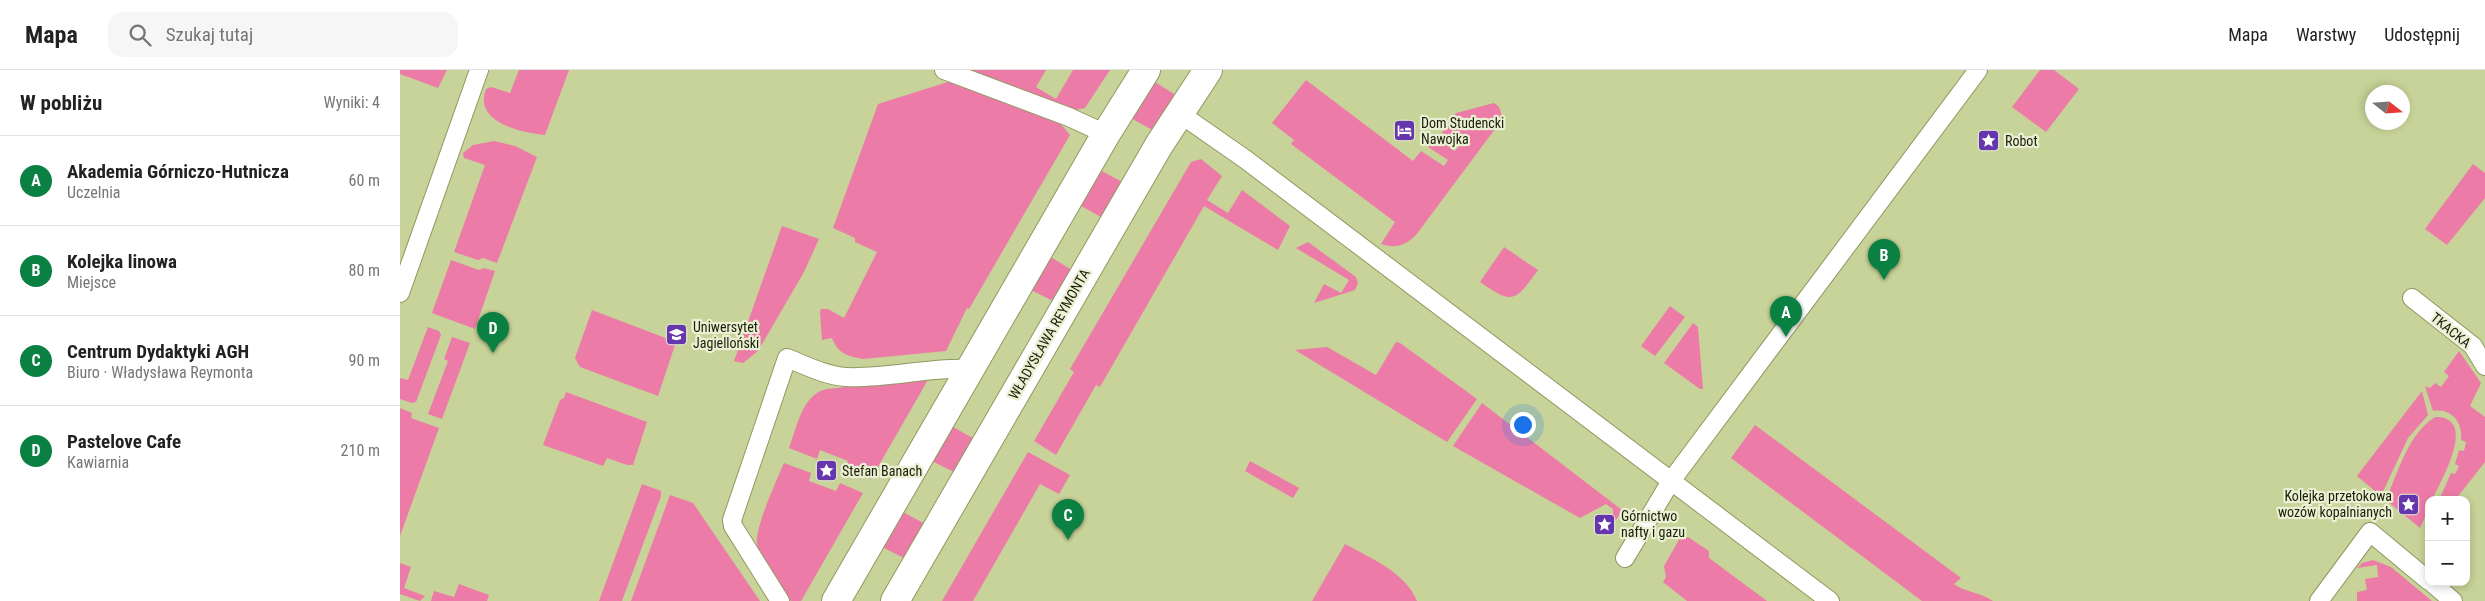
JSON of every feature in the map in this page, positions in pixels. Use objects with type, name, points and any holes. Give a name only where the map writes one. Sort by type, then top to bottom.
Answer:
[{"type":"street","points":[[836,601],[1106,134],[1146,70]]},
{"type":"street","name":"WŁADYSŁAWA REYMONTA","points":[[895,601],[1179,113],[1208,70]]},
{"type":"lane","points":[[400,292],[479,70]]},
{"type":"lane","points":[[944,70],[1069,117],[1106,134]]},
{"type":"lane","points":[[1625,558],[1671,480],[1978,70]]},
{"type":"lane","points":[[1179,113],[1245,159],[1830,601]]},
{"type":"lane","name":"TKACKA","points":[[2412,298],[2473,346],[2485,366]]},
{"type":"lane","points":[[780,601],[733,526],[732,520],[787,358],[830,374],[846,377],[944,369],[970,369]]},
{"type":"lane","points":[[2319,601],[2370,532],[2425,578]]},
{"type":"lane","points":[[2435,586],[2453,601]]},
{"type":"shaded area","points":[[400,70],[447,70],[438,88],[400,74]]},
{"type":"shaded area","points":[[519,70],[569,70],[545,135],[513,129],[493,118],[487,110],[484,101],[486,89],[491,87],[510,93]]},
{"type":"shaded area","points":[[971,70],[1046,70],[1036,87],[1056,99],[1073,70],[1110,70],[1085,108],[1075,110]]},
{"type":"shaded area","points":[[2040,70],[2054,70],[2079,89],[2046,132],[2012,107]]},
{"type":"shaded area","points":[[1150,79],[1179,97],[1156,132],[1127,116]]},
{"type":"shaded area","points":[[1306,80],[1413,161],[1421,151],[1444,166],[1448,160],[1428,147],[1435,137],[1455,151],[1459,146],[1442,133],[1456,113],[1494,103],[1500,110],[1501,121],[1416,235],[1400,245],[1381,244],[1395,222],[1291,144],[1294,140],[1272,123]]},
{"type":"shaded area","points":[[951,81],[1060,123],[1070,135],[969,309],[967,308],[946,351],[863,359],[852,357],[840,350],[832,338],[822,340],[820,312],[821,309],[828,309],[844,318],[877,252],[855,242],[855,238],[833,228],[878,104]]},
{"type":"shaded area","points":[[494,141],[515,146],[537,157],[497,263],[483,258],[478,260],[454,252],[485,165],[464,158],[463,153],[473,145]]},
{"type":"shaded area","points":[[1201,159],[1222,176],[1207,200],[1228,213],[1242,190],[1290,226],[1278,250],[1204,206],[1100,387],[1096,385],[1056,455],[1034,441],[1074,372],[1070,369],[1191,162]]},
{"type":"shaded area","points":[[2473,164],[2485,173],[2485,198],[2447,245],[2425,229]]},
{"type":"shaded area","points":[[1096,168],[1126,184],[1106,220],[1076,203]]},
{"type":"shaded area","points":[[782,226],[819,239],[804,272],[758,351],[743,363],[734,361]]},
{"type":"shaded area","points":[[1308,242],[1356,277],[1358,283],[1355,290],[1314,303],[1324,284],[1341,293],[1349,280],[1296,248]]},
{"type":"shaded area","points":[[1504,247],[1538,270],[1524,289],[1513,297],[1500,294],[1480,282]]},
{"type":"shaded area","points":[[1046,254],[1075,272],[1057,303],[1027,288]]},
{"type":"shaded area","points":[[451,260],[479,270],[484,268],[495,271],[475,329],[432,313]]},
{"type":"shaded area","points":[[1670,306],[1685,317],[1655,356],[1641,346]]},
{"type":"shaded area","points":[[592,310],[676,342],[658,396],[580,367],[575,358]]},
{"type":"shaded area","points":[[1693,323],[1698,327],[1703,389],[1700,389],[1664,363]]},
{"type":"shaded area","points":[[428,327],[439,331],[441,335],[416,402],[412,403],[400,399],[400,378],[408,380]]},
{"type":"shaded area","points":[[452,337],[470,343],[442,419],[428,414],[448,361],[444,359]]},
{"type":"shaded area","points":[[1396,342],[1477,399],[1447,442],[1295,350],[1327,347],[1376,375]]},
{"type":"shaded area","points":[[2459,351],[2481,383],[2470,406],[2485,417],[2485,462],[2458,496],[2441,496],[2451,473],[2455,474],[2459,466],[2455,464],[2459,450],[2464,451],[2466,442],[2461,440],[2460,428],[2451,414],[2433,411],[2425,386],[2430,388],[2435,383],[2441,387],[2449,376],[2444,372]]},
{"type":"shaded area","points":[[929,378],[871,479],[846,468],[848,461],[820,450],[817,459],[789,448],[806,404],[819,392],[827,389]]},
{"type":"shaded area","points":[[2422,391],[2428,415],[2408,438],[2381,496],[2357,476]]},
{"type":"shaded area","points":[[566,392],[647,422],[633,465],[627,465],[607,458],[603,466],[543,445],[560,400],[564,398]]},
{"type":"shaded area","points":[[1482,403],[1622,510],[1616,520],[1613,519],[1613,509],[1606,504],[1580,518],[1453,446]]},
{"type":"shaded area","points":[[400,408],[412,413],[411,418],[439,428],[400,536]]},
{"type":"shaded area","points":[[2435,417],[2448,419],[2454,427],[2456,438],[2449,465],[2434,496],[2425,496],[2425,517],[2420,528],[2386,500],[2405,454],[2426,424]]},
{"type":"shaded area","points":[[948,424],[978,441],[958,474],[928,459]]},
{"type":"shaded area","points":[[1755,425],[1961,578],[1954,584],[1993,601],[1922,601],[1731,458]]},
{"type":"shaded area","points":[[1028,452],[1070,475],[1059,494],[1040,484],[973,601],[942,601]]},
{"type":"shaded area","points":[[1250,461],[1299,488],[1293,498],[1245,471]]},
{"type":"shaded area","points":[[784,463],[811,473],[809,481],[836,491],[840,483],[863,493],[801,601],[791,601],[762,558],[757,544],[762,516]]},
{"type":"shaded area","points":[[642,484],[661,491],[661,496],[622,601],[599,601]]},
{"type":"shaded area","points":[[670,495],[693,503],[760,601],[631,601]]},
{"type":"shaded area","points":[[899,510],[929,526],[908,560],[878,545]]},
{"type":"shaded area","points":[[1688,537],[1709,551],[1709,558],[1767,601],[1687,601],[1663,582],[1666,577],[1664,566],[1680,538]]},
{"type":"shaded area","points":[[1345,544],[1396,574],[1412,591],[1417,601],[1312,601]]},
{"type":"shaded area","points":[[2373,560],[2391,567],[2432,601],[2357,601],[2357,592],[2367,590],[2365,579],[2378,577],[2377,565],[2357,568],[2362,563]]},
{"type":"shaded area","points":[[400,563],[411,567],[404,588],[425,596],[420,601],[400,594]]},
{"type":"shaded area","points":[[459,584],[489,595],[487,601],[431,601],[434,591],[454,597]]},
{"type":"place","name":"Dom Studencki Nawojka","points":[[1405,131]]},
{"type":"place","name":"Robot","points":[[1989,141]]},
{"type":"place","name":"Kolejka linowa","points":[[1884,280]]},
{"type":"place","name":"Uniwersytet Jagielloński","points":[[677,335]]},
{"type":"place","name":"Akademia Górniczo-Hutnicza","points":[[1786,337]]},
{"type":"place","name":"Pastelove Cafe","points":[[493,353]]},
{"type":"place","name":"Stefan Banach","points":[[826,471]]},
{"type":"place","name":"Kolejka przetokowa wozów kopalnianych","points":[[2408,504]]},
{"type":"place","name":"Górnictwo nafty i gazu","points":[[1605,524]]},
{"type":"place","name":"Centrum Dydaktyki AGH","points":[[1068,540]]}]
